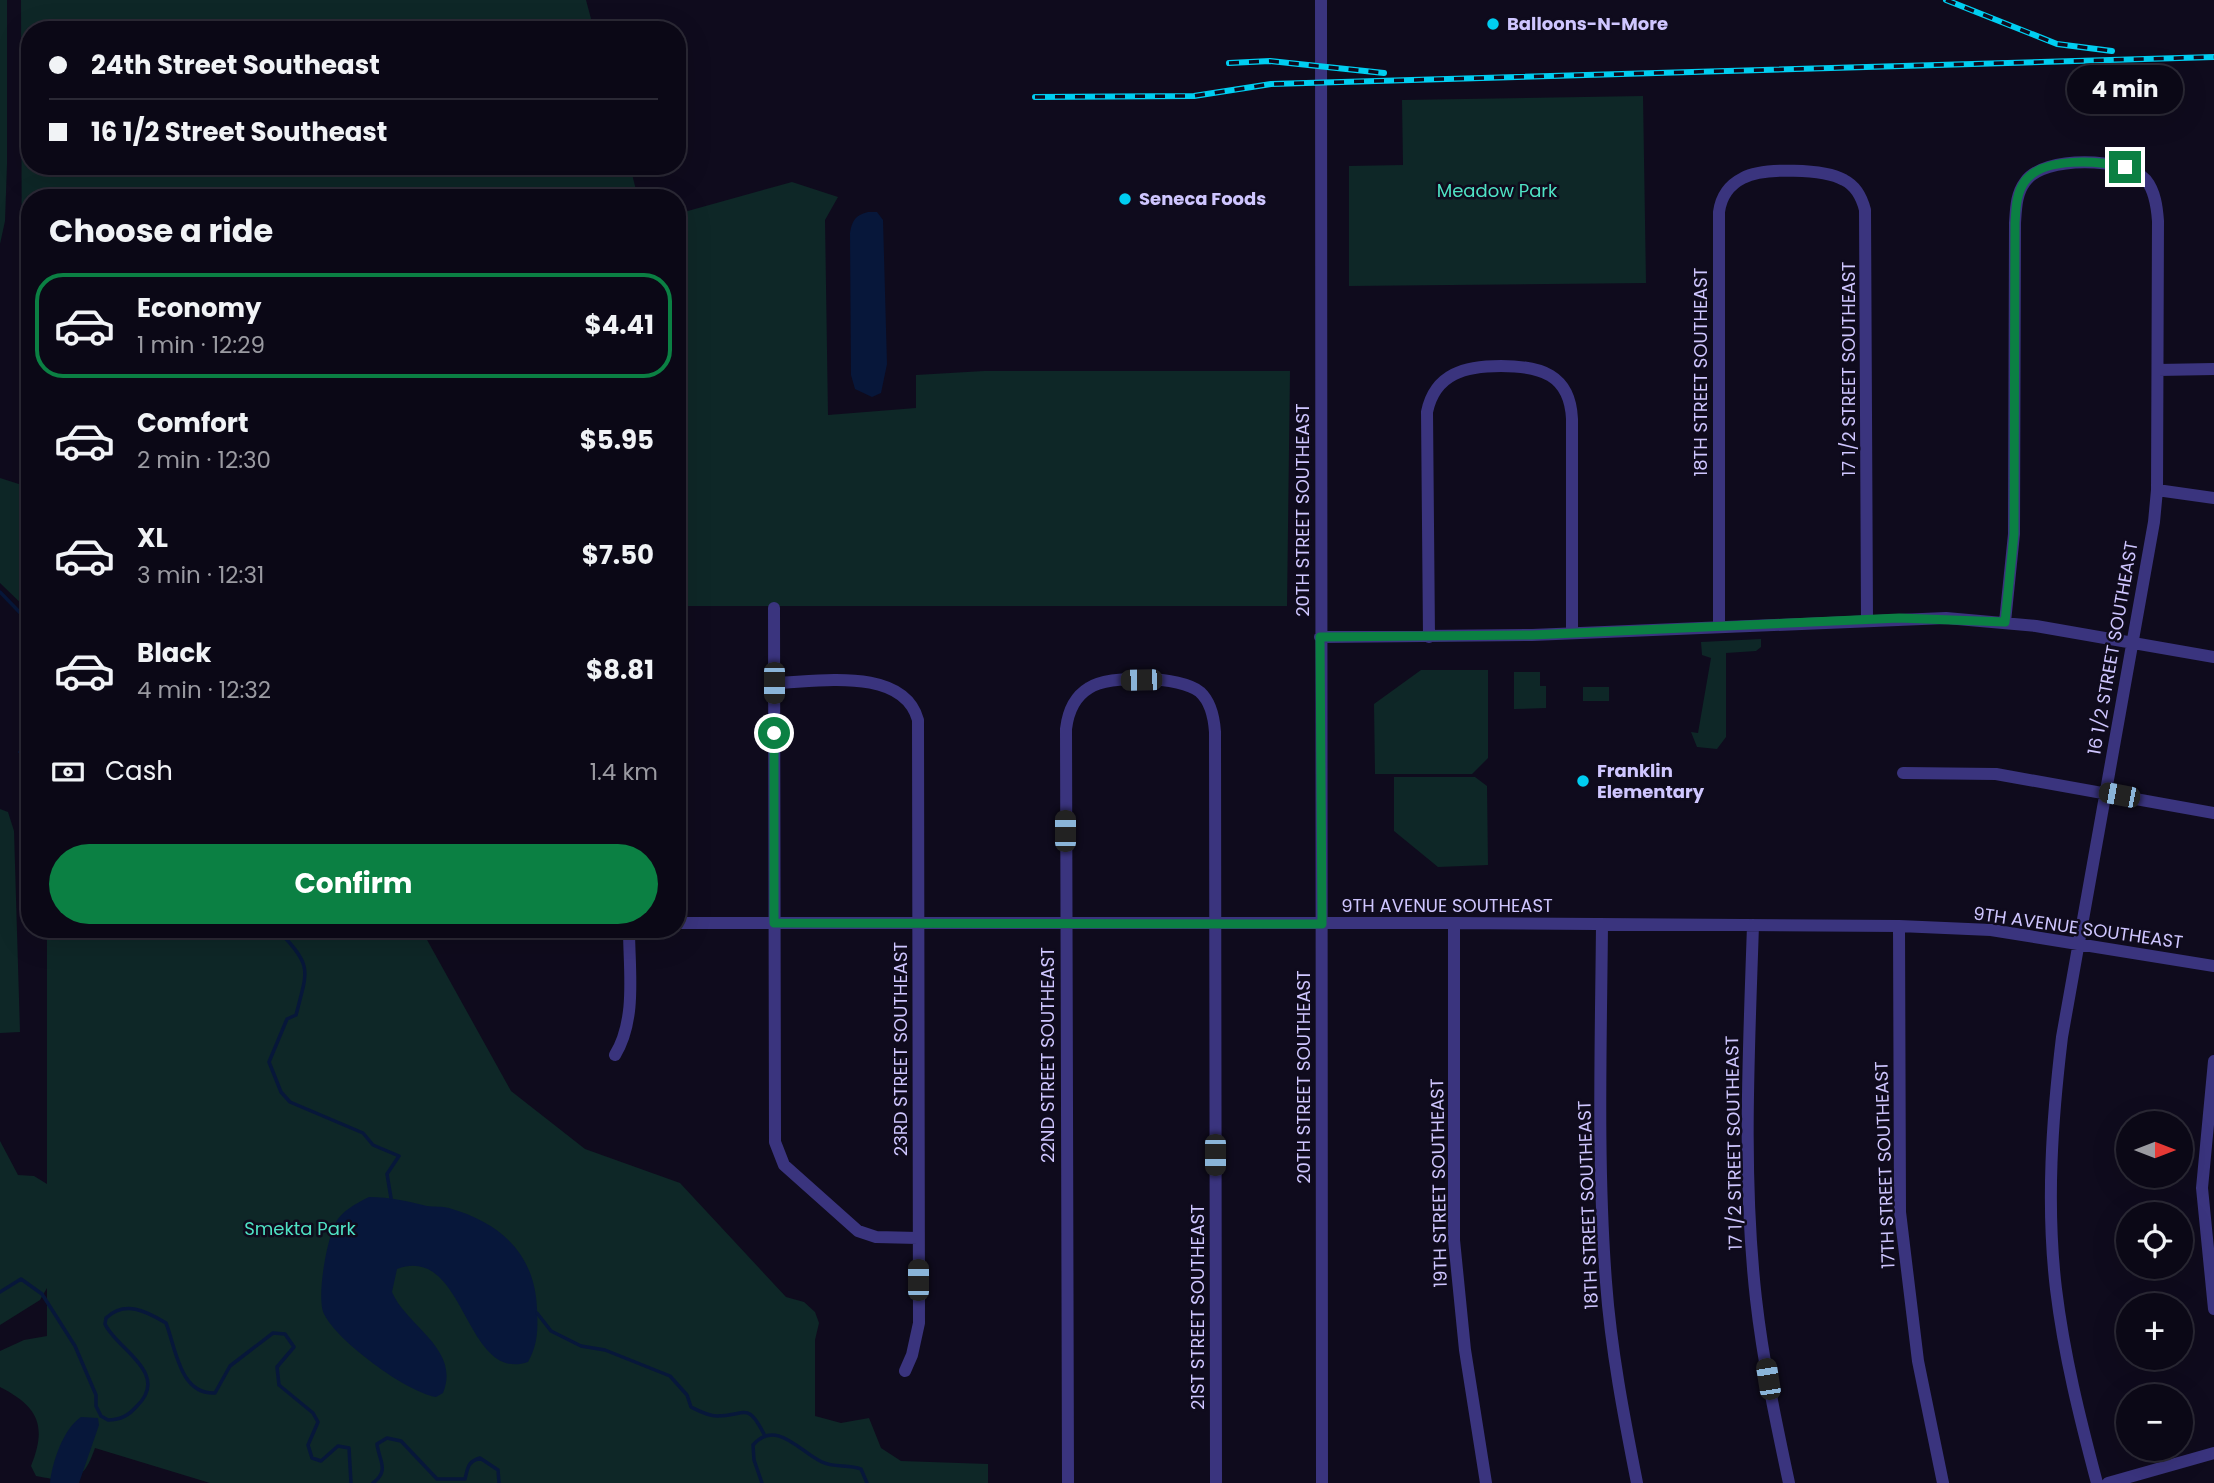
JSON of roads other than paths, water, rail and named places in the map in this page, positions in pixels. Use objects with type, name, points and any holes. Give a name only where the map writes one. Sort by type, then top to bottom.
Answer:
[{"type":"street","name":"20TH STREET SOUTHEAST","points":[[1321,0],[1322,1483]]},
{"type":"street","name":"16 1/2 STREET SOUTHEAST","points":[[2005,622],[2014,534],[2017,201],[2024,183],[2035,172],[2056,165],[2125,167],[2145,179],[2152,192],[2158,221],[2157,490],[2133,642],[2078,944],[2056,1093],[2052,1238],[2064,1346],[2097,1483]]},
{"type":"street","name":"17 1/2 STREET SOUTHEAST","points":[[1791,172],[1826,173],[1843,178],[1857,192],[1865,210],[1867,619]]},
{"type":"street","name":"18TH STREET SOUTHEAST","points":[[1719,626],[1719,212],[1727,190],[1745,177],[1791,172]]},
{"type":"street","points":[[1429,637],[1427,409],[1437,388],[1451,374],[1474,367],[1500,366],[1524,366],[1547,373],[1563,388],[1570,400],[1572,633]]},
{"type":"street","points":[[2158,370],[2214,369]]},
{"type":"street","points":[[2157,490],[2214,498]]},
{"type":"street","points":[[774,608],[774,1131],[780,1158],[858,1231],[876,1237],[918,1238]]},
{"type":"street","points":[[1320,637],[1572,633],[1867,619],[1947,618],[2005,622],[2214,657]]},
{"type":"street","name":"22ND STREET SOUTHEAST","points":[[1068,1483],[1065,922],[1068,717],[1074,703],[1090,687],[1104,681],[1141,680]]},
{"type":"street","name":"21ST STREET SOUTHEAST","points":[[1141,680],[1184,683],[1200,692],[1211,709],[1215,732],[1216,1483]]},
{"type":"street","name":"23RD STREET SOUTHEAST","points":[[774,683],[881,684],[902,693],[911,703],[918,728],[919,1323],[912,1355],[905,1371]]},
{"type":"street","points":[[1903,773],[1996,774],[2214,813]]},
{"type":"street","name":"9TH AVENUE SOUTHEAST","points":[[686,923],[1899,926],[1991,930],[2214,966]]},
{"type":"street","name":"19TH STREET SOUTHEAST","points":[[1454,923],[1454,1240],[1472,1402],[1486,1483]]},
{"type":"street","name":"18TH STREET SOUTHEAST","points":[[1602,924],[1601,1142],[1606,1285],[1614,1359],[1637,1483]]},
{"type":"street","name":"17 1/2 STREET SOUTHEAST","points":[[1753,925],[1748,1158],[1753,1259],[1772,1406],[1789,1483]]},
{"type":"street","name":"17TH STREET SOUTHEAST","points":[[1899,926],[1901,1226],[1920,1373],[1944,1483]]},
{"type":"street","points":[[615,1055],[623,1040],[628,1016],[629,938]]},
{"type":"street","points":[[2214,1061],[2202,1188],[2214,1309]]},
{"type":"street","points":[[2108,1483],[2214,1452]]},
{"type":"water","points":[[868,212],[877,212],[883,220],[887,364],[881,393],[872,397],[855,389],[851,375],[850,233],[855,219]]},
{"type":"water","points":[[369,1197],[449,1208],[468,1214],[499,1232],[512,1244],[530,1272],[535,1289],[536,1343],[528,1362],[507,1363],[490,1353],[452,1293],[438,1276],[420,1266],[397,1269],[392,1292],[399,1305],[439,1351],[447,1377],[443,1393],[436,1397],[408,1386],[374,1364],[343,1338],[331,1325],[322,1306],[326,1255],[338,1219]]},
{"type":"water","points":[[81,1417],[98,1418],[99,1425],[79,1483],[50,1483],[60,1447],[69,1430]]},
{"type":"waterway","points":[[0,592],[21,614]]},
{"type":"waterway","points":[[285,938],[302,961],[305,977],[296,1015],[287,1019],[269,1062],[281,1092],[290,1102],[363,1133],[373,1145],[399,1156],[387,1174],[391,1198]]},
{"type":"waterway","points":[[0,1292],[21,1279],[42,1294],[75,1346],[96,1395],[96,1406],[101,1416],[108,1420],[121,1418],[134,1409],[146,1394],[148,1383],[138,1362],[105,1324],[106,1318],[113,1313],[136,1309],[166,1323],[181,1368],[194,1387],[203,1392],[215,1393],[230,1366],[273,1333],[285,1334],[294,1347],[277,1367],[279,1385],[313,1413],[318,1422],[308,1445],[312,1458],[321,1461],[338,1446],[349,1448],[351,1483]]},
{"type":"waterway","points":[[537,1313],[551,1331],[581,1346],[605,1350],[670,1376],[687,1395],[691,1407],[697,1410],[714,1416],[745,1412],[750,1414],[765,1436]]},
{"type":"waterway","points":[[762,1483],[754,1460],[753,1445],[771,1435],[788,1440],[827,1464],[861,1469],[867,1483]]},
{"type":"waterway","points":[[373,1483],[382,1469],[377,1444],[387,1438],[401,1441],[437,1479],[465,1479],[470,1464],[480,1458],[498,1470],[499,1483]]},
{"type":"railway","points":[[1946,0],[2057,44],[2112,51]]},
{"type":"railway","points":[[1035,97],[1194,96],[1271,84],[2214,57]]},
{"type":"railway","points":[[1229,63],[1270,61],[1384,73]]},
{"type":"place","name":"Balloons-N-More","points":[[1493,24]]},
{"type":"place","name":"Seneca Foods","points":[[1125,199]]},
{"type":"place","name":"Franklin Elementary","points":[[1583,781]]},
{"type":"park label","name":"Meadow Park","points":[[1497,191]]},
{"type":"park label","name":"Smekta Park","points":[[300,1229]]}]
